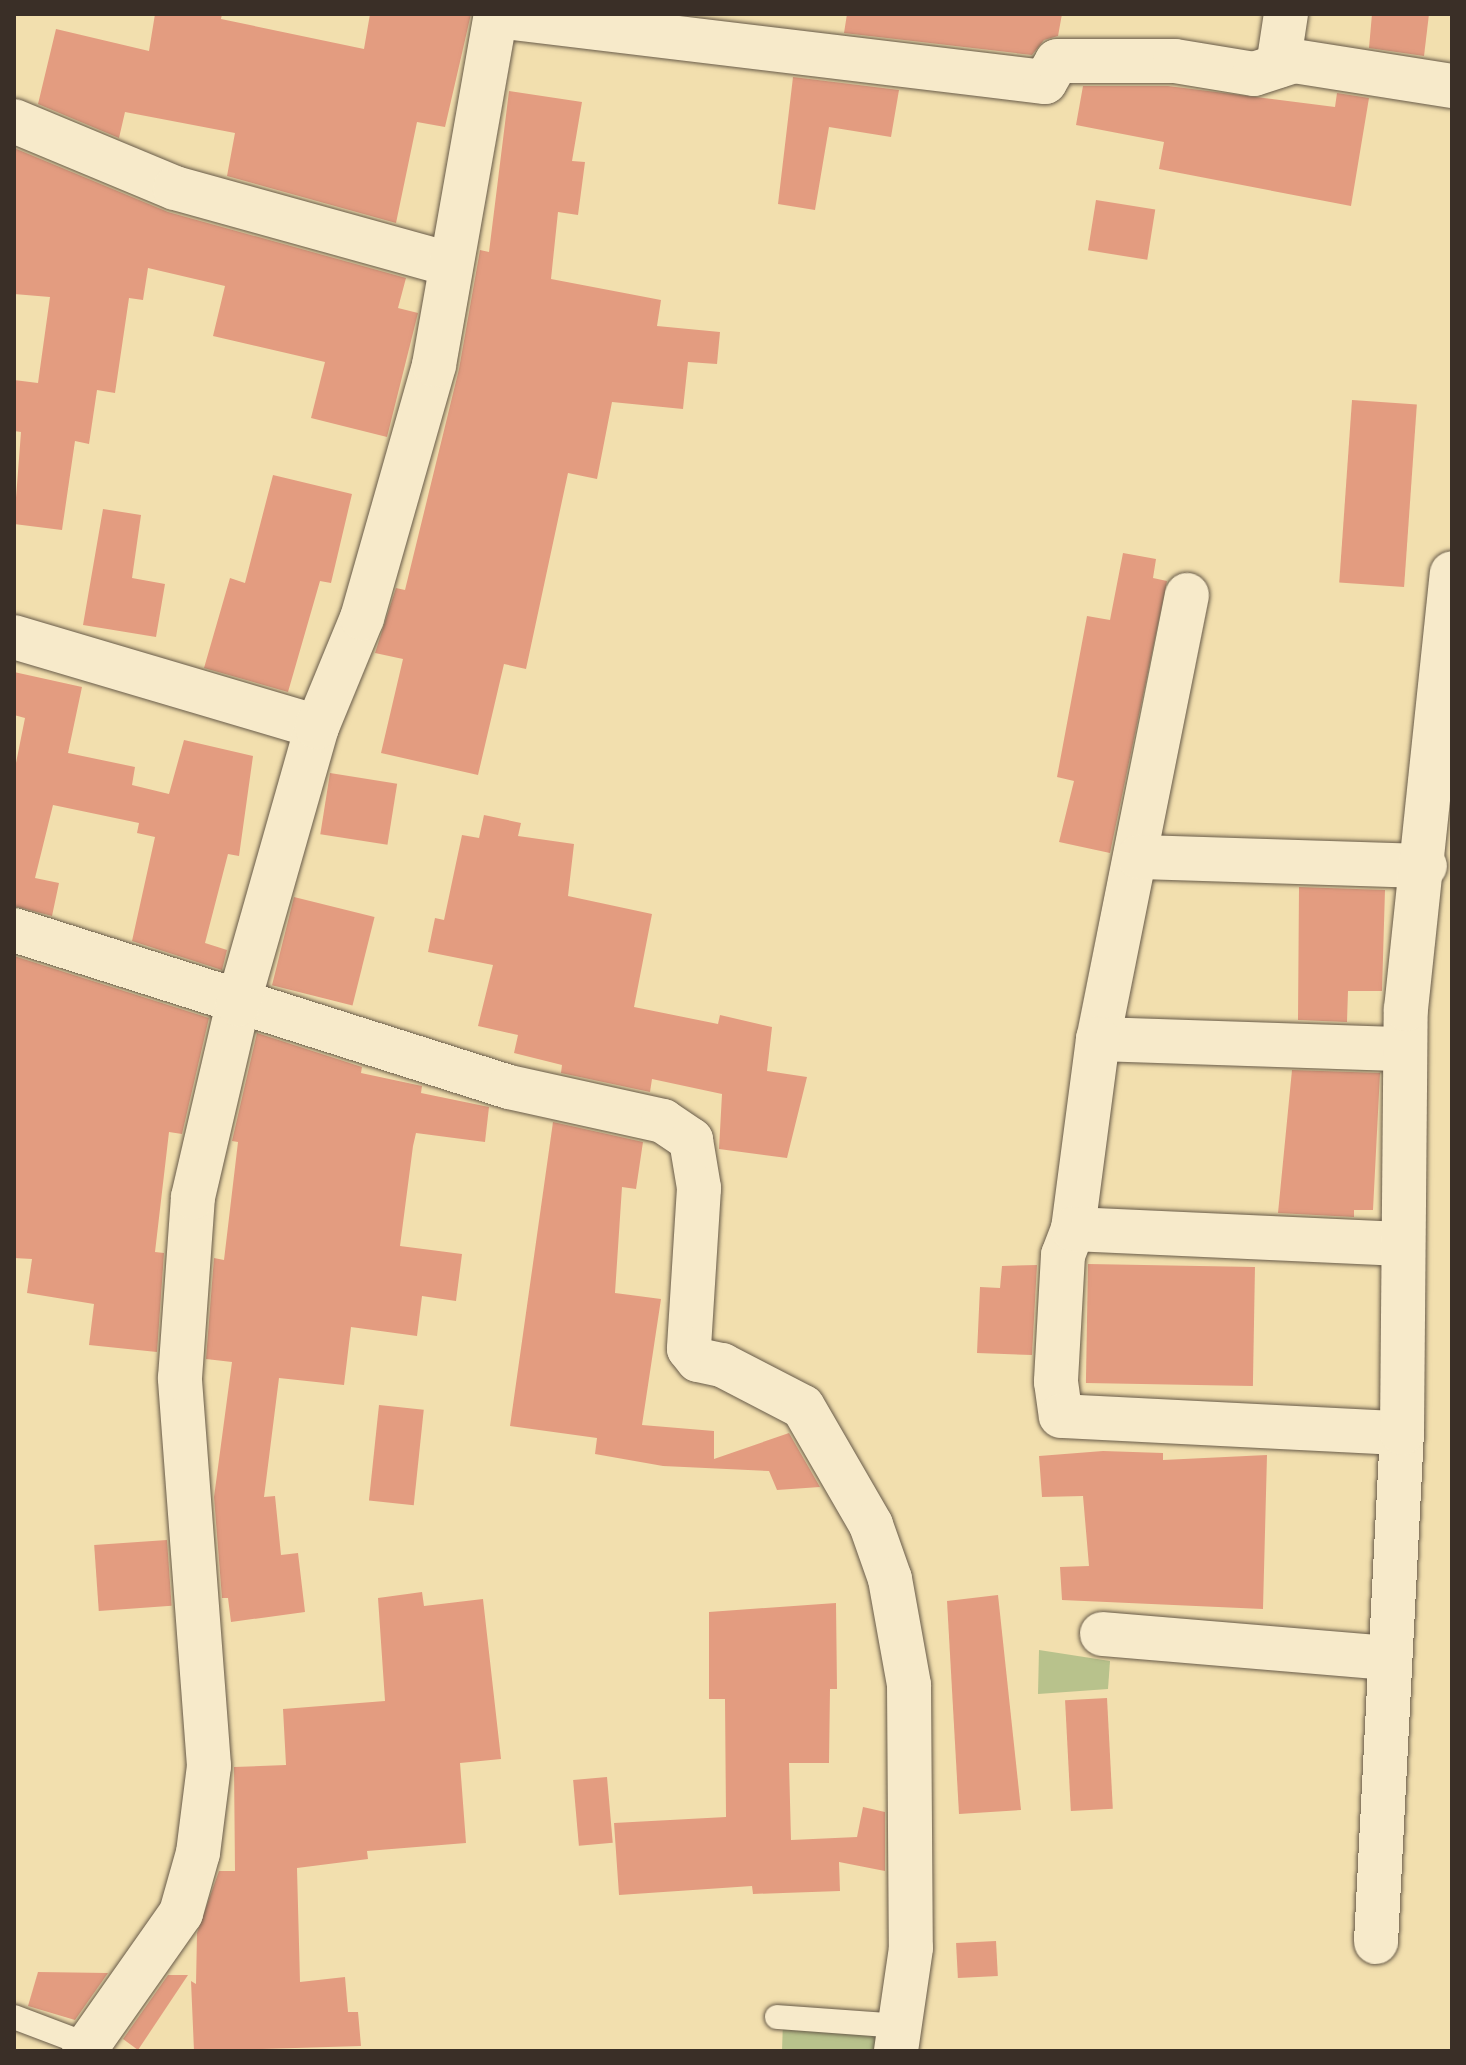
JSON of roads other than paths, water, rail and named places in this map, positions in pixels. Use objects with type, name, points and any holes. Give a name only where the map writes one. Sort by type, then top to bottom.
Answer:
[{"type":"street","points":[[1278,66],[1286,14]]},
{"type":"street","points":[[86,2048],[181,1913],[198,1853],[209,1766],[185,1502],[182,1307],[193,1197],[238,1004],[317,727],[362,618],[430,380],[496,15],[1045,82],[1057,61],[1175,61],[1254,74],[1294,61],[1452,86]]},
{"type":"street","points":[[14,121],[175,188],[449,264]]},
{"type":"street","points":[[1376,1942],[1387,1658],[1402,1433],[1405,1049],[1425,866],[1435,697],[1452,573]]},
{"type":"street","points":[[1187,595],[1139,857],[1098,1039],[1073,1229],[1063,1255],[1056,1382],[1061,1416],[1402,1433]]},
{"type":"street","points":[[14,637],[317,727]]},
{"type":"street","points":[[1139,857],[1425,866]]},
{"type":"street","points":[[14,930],[110,956],[238,1004],[509,1087],[663,1121],[691,1140],[699,1188],[689,1349],[698,1360],[722,1365],[803,1407],[871,1525],[890,1579],[909,1685],[911,1948],[897,2039]]},
{"type":"street","points":[[1098,1039],[1405,1049]]},
{"type":"street","points":[[1073,1229],[1402,1244]]},
{"type":"street","points":[[1102,1634],[1387,1658]]},
{"type":"lane","points":[[14,2017],[86,2048]]},
{"type":"lane","points":[[777,2017],[897,2039]]}]
